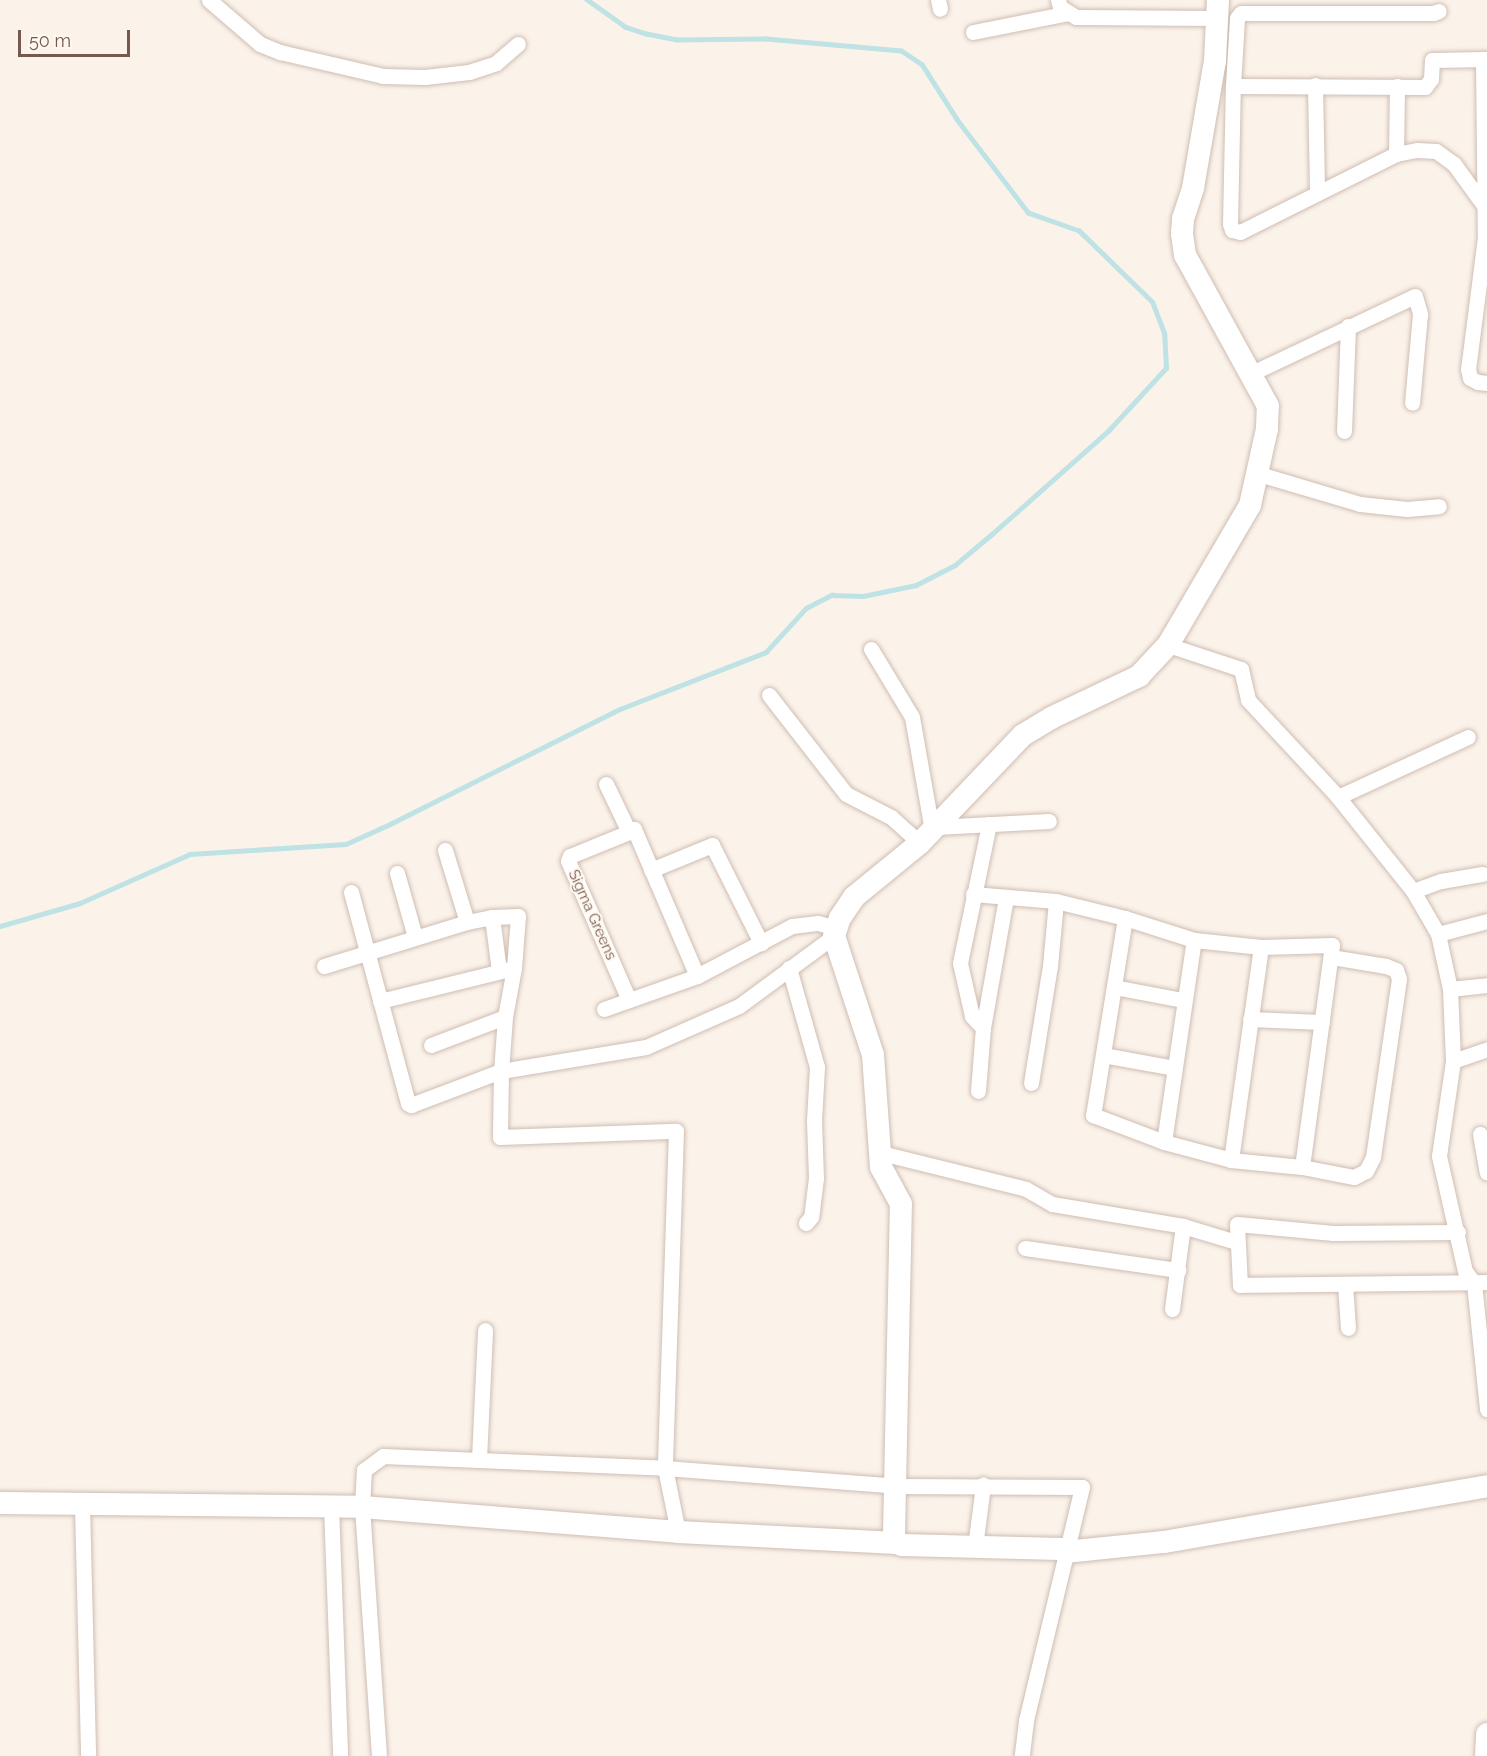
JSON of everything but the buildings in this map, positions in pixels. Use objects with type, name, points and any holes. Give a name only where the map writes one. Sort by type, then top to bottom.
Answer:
[{"type":"street","points":[[208,0],[260,44],[280,52],[382,76],[425,77],[469,72],[496,63],[518,44]]},
{"type":"street","points":[[351,892],[408,1103],[411,1105],[501,1071],[646,1047],[739,1006],[836,932],[854,897],[929,834],[1023,735],[1051,718],[1139,676],[1168,645],[1250,505],[1259,474],[1267,429],[1268,406],[1252,373],[1185,255],[1182,234],[1183,219],[1193,188],[1215,61],[1217,9],[1076,17],[1060,7],[1058,0]]},
{"type":"street","points":[[1439,11],[1433,13],[1241,13],[1237,18],[1233,86],[1230,224],[1232,230],[1240,232],[1396,154],[1417,150],[1436,151],[1454,164],[1485,207]]},
{"type":"street","points":[[973,32],[1069,13]]},
{"type":"street","points":[[1233,86],[1429,85],[1432,60],[1485,59],[1485,237],[1468,369],[1470,378],[1478,382],[1487,382]]},
{"type":"street","points":[[1315,85],[1317,193]]},
{"type":"street","points":[[1396,154],[1397,86]]},
{"type":"street","points":[[1252,373],[1415,296],[1420,314],[1412,403]]},
{"type":"street","points":[[1344,431],[1348,326]]},
{"type":"street","points":[[1259,474],[1360,504],[1407,509],[1439,506]]},
{"type":"street","points":[[1168,645],[1241,669],[1248,700],[1338,797],[1413,891],[1438,934],[1450,989],[1453,1061],[1439,1156],[1465,1271],[1481,1283]]},
{"type":"street","points":[[871,649],[907,706],[914,724],[929,834]]},
{"type":"street","points":[[769,695],[846,794],[929,834],[988,824],[1049,820]]},
{"type":"street","points":[[1338,797],[1468,737]]},
{"type":"street","points":[[606,784],[629,832],[634,829],[697,976]]},
{"type":"street","points":[[983,1028],[972,1016],[960,963],[988,824]]},
{"type":"street","name":"Sigma Greens","points":[[629,832],[570,856],[568,861],[629,1000]]},
{"type":"street","points":[[651,870],[712,845],[761,943]]},
{"type":"street","points":[[445,850],[467,922]]},
{"type":"street","points":[[398,873],[415,937]]},
{"type":"street","points":[[1413,891],[1442,881],[1482,874]]},
{"type":"street","points":[[973,894],[1056,901],[1125,918],[1194,940],[1261,947],[1332,945],[1302,1167]]},
{"type":"street","points":[[978,1091],[983,1028],[1006,898]]},
{"type":"street","points":[[1031,1083],[1050,966],[1056,901]]},
{"type":"street","points":[[324,966],[467,922],[492,917],[518,916],[507,970],[500,1137],[676,1131],[665,1468],[678,1532]]},
{"type":"street","points":[[492,917],[507,970]]},
{"type":"street","points":[[1125,918],[1093,1115],[1164,1142],[1232,1160],[1302,1167],[1354,1177],[1366,1171],[1373,1157],[1399,979],[1396,970],[1386,966],[1331,957]]},
{"type":"street","points":[[1438,934],[1487,921]]},
{"type":"street","points":[[604,1009],[697,976],[792,926],[818,923],[836,932],[873,1055],[881,1167],[901,1204],[897,1486],[894,1535],[897,1543]]},
{"type":"street","points":[[1164,1142],[1183,1000],[1194,940]]},
{"type":"street","points":[[1232,1160],[1261,947]]},
{"type":"street","points":[[789,968],[817,1067],[813,1121],[816,1174],[810,1217],[806,1223]]},
{"type":"street","points":[[380,1002],[507,970]]},
{"type":"street","points":[[1450,989],[1487,985]]},
{"type":"street","points":[[1114,987],[1183,1000]]},
{"type":"street","points":[[430,1045],[505,1017]]},
{"type":"street","points":[[1250,1019],[1322,1022]]},
{"type":"street","points":[[1453,1061],[1487,1049]]},
{"type":"street","points":[[1103,1055],[1174,1068]]},
{"type":"street","points":[[1480,1134],[1487,1172]]},
{"type":"street","points":[[881,1153],[1026,1189],[1052,1204],[1183,1226],[1236,1242]]},
{"type":"street","points":[[1458,1232],[1333,1233],[1237,1224],[1236,1242],[1240,1285],[1481,1283]]},
{"type":"street","points":[[1172,1309],[1183,1226]]},
{"type":"street","points":[[1026,1248],[1178,1270]]},
{"type":"street","points":[[1481,1283],[1487,1409]]},
{"type":"street","points":[[1345,1284],[1348,1328]]},
{"type":"street","points":[[479,1459],[485,1330]]},
{"type":"street","points":[[379,1756],[362,1507],[364,1470],[383,1456],[665,1468],[897,1486],[1082,1487],[1026,1721],[1022,1756]]},
{"type":"street","points":[[975,1546],[983,1485]]},
{"type":"street","points":[[0,1503],[362,1507],[678,1532],[902,1545],[1061,1549],[1065,1552],[1164,1542],[1487,1486]]},
{"type":"street","points":[[82,1505],[88,1756]]},
{"type":"street","points":[[330,1506],[340,1756]]},
{"type":"street","points":[[1486,1756],[1487,1734]]},
{"type":"waterway","points":[[0,926],[80,903],[190,854],[346,844],[620,709],[766,652],[806,608],[832,595],[863,596],[916,585],[955,565],[992,534],[1109,430],[1166,368],[1164,333],[1152,302],[1079,231],[1028,213],[957,120],[922,65],[901,51],[767,39],[677,40],[625,27],[587,0]]}]
